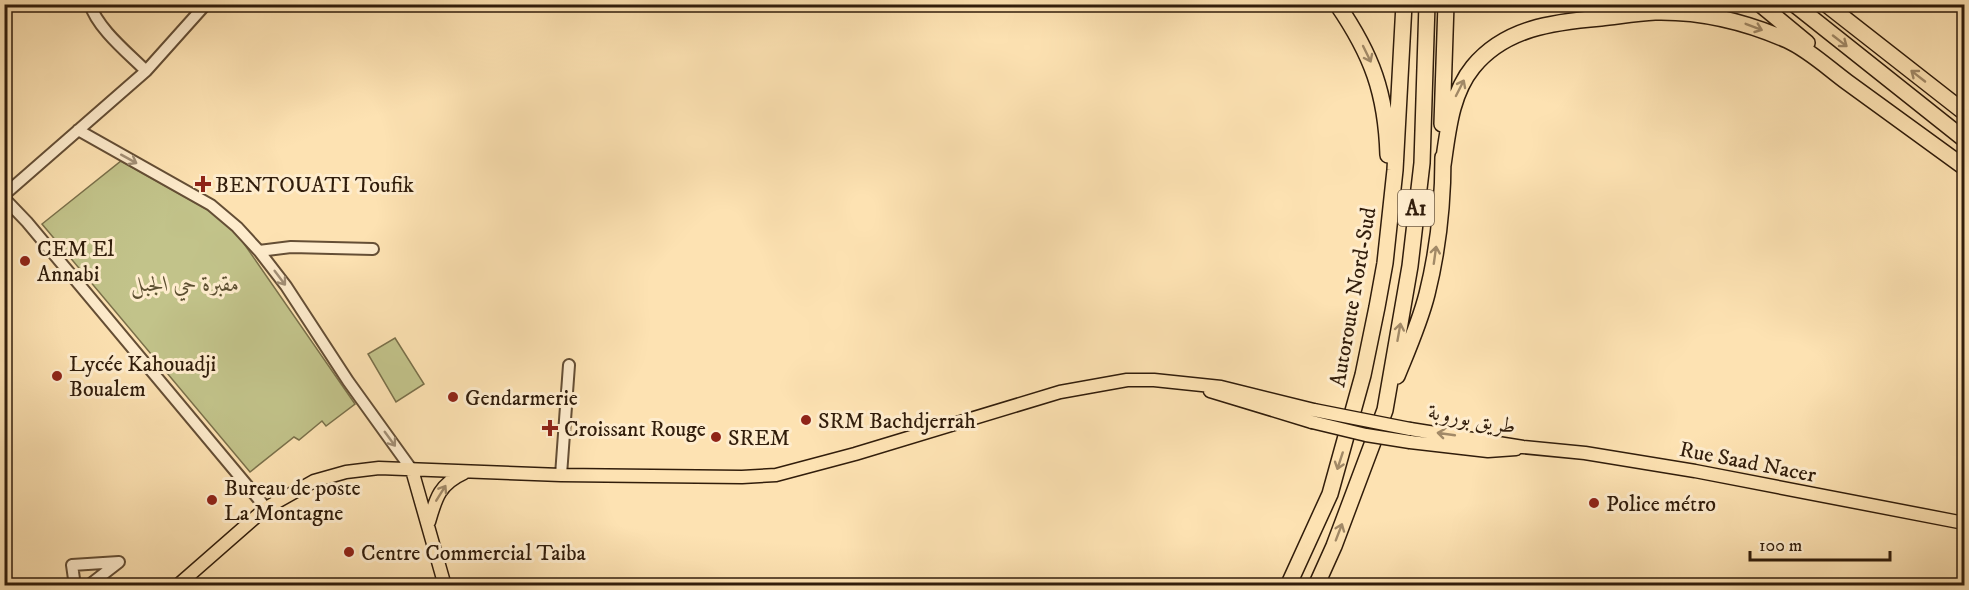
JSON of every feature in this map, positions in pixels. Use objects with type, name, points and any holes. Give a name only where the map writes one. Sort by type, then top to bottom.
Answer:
[{"type":"highway","points":[[1337,4],[1362,44],[1376,78],[1388,140],[1390,219]]},
{"type":"highway","name":"Autoroute Nord-Sud","points":[[1288,585],[1329,494],[1343,451],[1363,375],[1377,307],[1395,170],[1404,4]]},
{"type":"highway","name":"A1","points":[[1316,585],[1334,546],[1384,410],[1406,288],[1422,163],[1427,4]]},
{"type":"highway","points":[[1384,410],[1426,297],[1434,262],[1440,217],[1443,165],[1446,4]]},
{"type":"highway","points":[[1760,4],[1919,134]]},
{"type":"highway","points":[[1794,4],[1965,139]]},
{"type":"highway","points":[[1828,4],[1965,112]]},
{"type":"highway","points":[[1443,165],[1453,107],[1459,90],[1472,68],[1498,43],[1513,35],[1546,25],[1654,12],[1683,13],[1745,24],[1788,41],[1965,167]]},
{"type":"main road","name":"طريق بوروبة","points":[[177,585],[266,508],[314,481],[346,472],[379,468],[561,475],[742,477],[776,475],[855,454],[1060,392],[1127,380],[1154,380],[1195,385],[1228,398],[1313,416],[1523,447]]},
{"type":"main road","name":"طريق بوروبة","points":[[1313,416],[1366,435],[1410,442],[1488,451],[1513,450],[1523,447]]},
{"type":"main road","name":"Rue Saad Nacer","points":[[1523,447],[1585,453],[1685,469],[1965,523]]},
{"type":"main road","points":[[412,470],[445,585]]},
{"type":"main road","points":[[429,523],[436,499],[443,487],[465,472]]},
{"type":"street","points":[[90,4],[92,13],[99,23],[146,71]]},
{"type":"street","points":[[206,4],[146,71],[4,196],[266,508]]},
{"type":"street","points":[[78,130],[211,205],[226,216],[259,251],[286,286],[348,381],[412,470]]},
{"type":"street","points":[[259,251],[291,247],[373,249]]},
{"type":"street","points":[[561,475],[569,364]]},
{"type":"street","points":[[75,585],[72,565],[119,562],[88,585]]},
{"type":"green space","name":"مقبرة حي الجبل","points":[[121,161],[217,215],[238,235],[355,404],[326,426],[322,421],[299,440],[294,437],[250,472],[42,224]]},
{"type":"green space","points":[[395,338],[424,384],[396,402],[368,354]]},
{"type":"place","name":"BENTOUATI Toufik","points":[[203,184]]},
{"type":"place","name":"CEM El Annabi","points":[[25,261]]},
{"type":"place","name":"Lycée Kahouadji Boualem","points":[[57,376]]},
{"type":"place","name":"Gendarmerie","points":[[453,397]]},
{"type":"place","name":"SRM Bachdjerrah","points":[[806,420]]},
{"type":"place","name":"Croissant Rouge","points":[[550,428]]},
{"type":"place","name":"SREM","points":[[716,437]]},
{"type":"place","name":"Bureau de poste La Montagne","points":[[212,500]]},
{"type":"place","name":"Police métro","points":[[1594,503]]},
{"type":"place","name":"Centre Commercial Taiba","points":[[349,552]]}]
